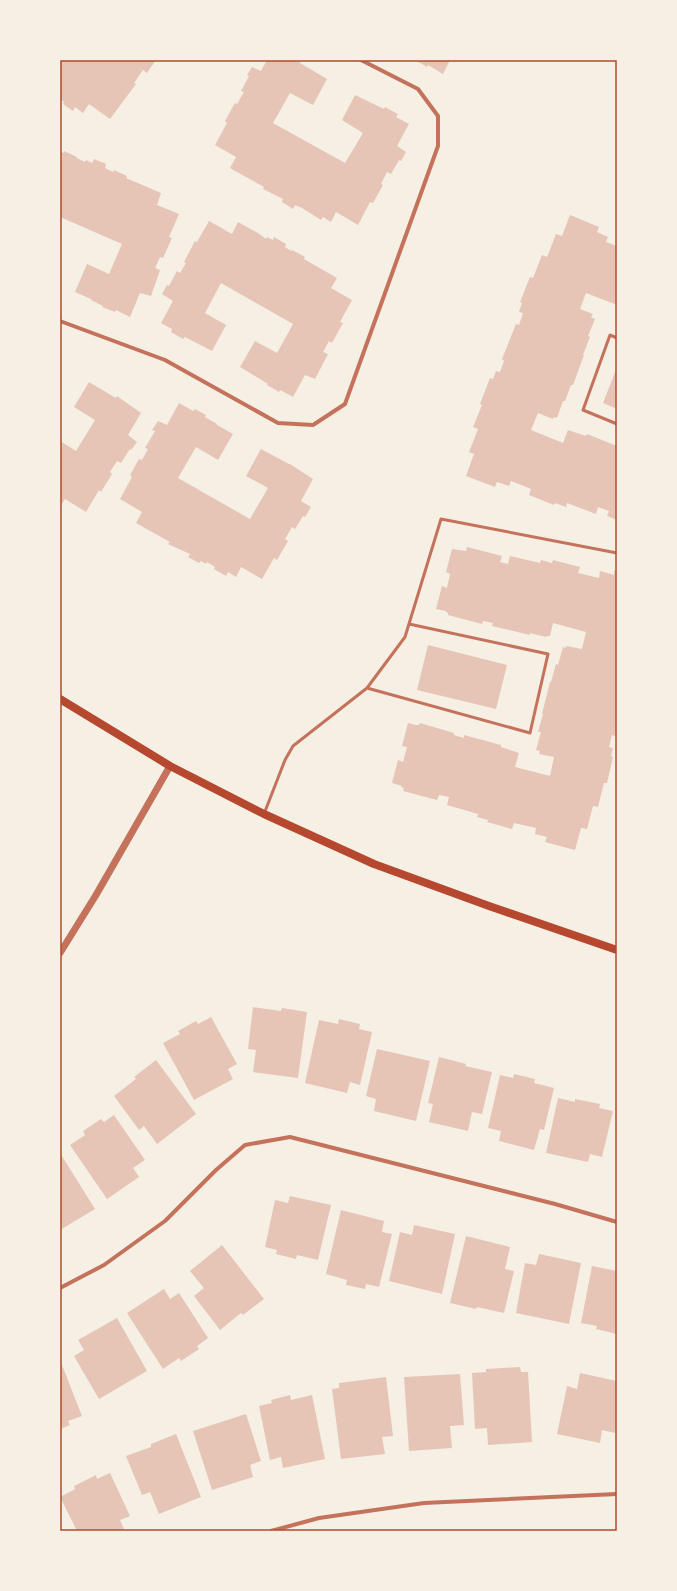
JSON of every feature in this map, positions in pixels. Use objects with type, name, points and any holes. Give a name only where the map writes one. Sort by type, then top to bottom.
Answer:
[{"type":"main road","points":[[60,699],[170,766],[264,814],[374,864],[489,906],[617,950]]},
{"type":"street","points":[[60,321],[165,360],[278,423],[313,425],[345,404],[438,146],[438,116],[418,89],[361,60]]},
{"type":"street","points":[[60,953],[96,895],[170,766]]},
{"type":"street","points":[[60,1288],[104,1265],[165,1221],[216,1170],[245,1145],[290,1137],[555,1204],[617,1222]]},
{"type":"street","points":[[271,1531],[319,1518],[424,1503],[617,1494]]},
{"type":"lane","points":[[617,338],[610,335],[583,410],[617,424]]},
{"type":"lane","points":[[264,814],[285,760],[293,746],[367,688],[406,637],[441,520],[617,553]]},
{"type":"lane","points":[[367,688],[530,733],[548,654],[409,624]]},
{"type":"building","points":[[60,60],[156,60],[147,73],[143,70],[134,83],[136,84],[110,119],[89,104],[83,113],[75,107],[73,111],[63,104],[64,102],[60,99]]},
{"type":"building","points":[[267,60],[300,60],[300,63],[327,79],[313,105],[290,93],[273,123],[345,163],[363,133],[342,120],[355,95],[384,109],[385,107],[398,114],[396,117],[409,124],[397,146],[406,152],[401,161],[399,160],[391,174],[387,172],[381,184],[383,185],[373,203],[370,202],[358,225],[336,212],[331,222],[323,217],[321,220],[295,205],[293,209],[282,202],[283,199],[263,189],[264,187],[230,168],[236,157],[215,145],[227,123],[225,121],[235,103],[237,104],[244,92],[241,91],[249,76],[247,75],[252,67],[261,71]]},
{"type":"building","points":[[415,60],[450,60],[443,74],[428,65],[427,67]]},
{"type":"building","points":[[60,151],[64,153],[64,151],[85,162],[86,160],[92,163],[94,159],[106,164],[105,168],[113,172],[114,170],[127,176],[126,178],[161,193],[157,205],[179,214],[169,237],[172,238],[163,258],[160,257],[155,268],[160,270],[151,296],[140,293],[130,317],[116,310],[115,312],[102,307],[103,306],[91,299],[75,292],[87,264],[109,274],[122,244],[60,217]]},
{"type":"building","points":[[570,215],[599,227],[597,232],[608,237],[606,242],[617,246],[617,305],[586,293],[580,309],[593,314],[591,317],[595,319],[588,336],[590,337],[573,385],[571,385],[565,401],[563,401],[557,418],[554,417],[553,419],[538,413],[531,430],[563,443],[568,430],[586,436],[587,434],[617,446],[617,520],[607,516],[609,511],[598,507],[596,514],[567,503],[566,507],[555,503],[554,505],[529,495],[531,489],[511,481],[509,486],[497,482],[495,487],[466,476],[474,454],[469,452],[478,429],[473,427],[482,405],[480,404],[490,378],[493,379],[496,371],[500,372],[504,361],[502,359],[516,324],[519,325],[523,313],[519,312],[522,303],[520,302],[530,277],[533,278],[542,255],[547,257],[556,234],[562,236]]},
{"type":"building","points":[[209,221],[232,234],[238,222],[266,239],[267,237],[273,240],[274,237],[286,244],[285,247],[291,251],[292,250],[305,257],[304,259],[337,278],[331,288],[352,300],[340,322],[343,323],[332,343],[329,341],[323,352],[328,354],[315,379],[305,375],[293,397],[280,390],[279,392],[240,367],[255,341],[277,353],[293,324],[221,283],[205,313],[226,325],[212,351],[185,337],[183,339],[171,332],[172,329],[161,323],[173,301],[162,294],[167,285],[169,286],[177,271],[180,273],[195,241],[197,242]]},
{"type":"building","points":[[617,367],[617,409],[603,403]]},
{"type":"building","points":[[89,382],[116,398],[117,396],[141,413],[128,435],[137,442],[131,450],[130,449],[121,463],[117,461],[110,472],[112,474],[101,492],[99,490],[86,512],[65,499],[60,507],[60,441],[76,451],[95,420],[74,407]]},
{"type":"building","points":[[179,403],[193,411],[195,409],[206,415],[205,417],[233,434],[218,460],[196,447],[178,478],[250,519],[268,488],[246,476],[261,449],[290,464],[313,479],[301,501],[311,507],[295,529],[292,527],[285,539],[288,541],[277,560],[274,558],[262,579],[241,567],[236,577],[228,572],[226,576],[214,569],[215,567],[207,562],[206,564],[201,561],[199,563],[188,557],[190,554],[168,544],[170,542],[136,523],[142,512],[120,499],[132,477],[130,475],[139,459],[142,460],[148,449],[145,448],[155,431],[152,430],[158,421],[167,425]]},
{"type":"building","points":[[467,547],[502,556],[500,562],[508,564],[510,556],[540,563],[541,560],[552,563],[553,560],[580,567],[578,573],[599,578],[600,571],[614,575],[614,570],[617,571],[617,727],[615,736],[612,735],[609,747],[613,748],[611,756],[613,757],[607,783],[604,783],[598,807],[593,806],[587,829],[581,828],[575,850],[545,842],[547,837],[535,834],[536,828],[514,823],[512,829],[487,822],[488,820],[477,817],[478,814],[447,805],[449,797],[439,795],[437,800],[403,791],[404,788],[401,787],[402,786],[392,783],[398,760],[403,762],[407,747],[402,746],[408,723],[419,725],[420,723],[454,733],[454,735],[464,738],[464,735],[501,745],[501,747],[519,753],[515,767],[550,776],[554,757],[539,754],[540,751],[536,750],[541,732],[538,732],[550,682],[556,664],[558,665],[563,647],[566,648],[566,646],[582,649],[586,632],[553,623],[550,636],[546,637],[530,633],[530,635],[492,626],[493,623],[483,621],[482,624],[448,615],[446,611],[436,609],[442,586],[447,588],[450,574],[446,572],[452,549],[466,551]]},
{"type":"building","points":[[428,645],[507,665],[496,709],[417,690]]},
{"type":"building","points":[[253,1007],[281,1011],[282,1008],[307,1012],[298,1078],[253,1072],[256,1050],[248,1049]]},
{"type":"building","points":[[211,1017],[237,1064],[228,1069],[233,1079],[194,1100],[163,1043],[180,1034],[178,1031],[196,1021],[198,1024]]},
{"type":"building","points":[[339,1019],[360,1024],[359,1029],[372,1032],[360,1085],[350,1082],[347,1093],[305,1083],[319,1020],[338,1024]]},
{"type":"building","points":[[377,1049],[430,1061],[416,1121],[374,1111],[376,1099],[366,1096]]},
{"type":"building","points":[[439,1057],[466,1064],[465,1066],[492,1072],[482,1114],[472,1112],[468,1131],[429,1122],[433,1104],[428,1103]]},
{"type":"building","points":[[156,1060],[196,1114],[157,1144],[144,1126],[139,1130],[114,1096],[136,1079],[134,1077]]},
{"type":"building","points":[[514,1074],[535,1079],[534,1083],[554,1088],[544,1130],[540,1129],[534,1150],[499,1141],[501,1131],[488,1128],[500,1075],[513,1078]]},
{"type":"building","points":[[558,1098],[575,1102],[575,1099],[600,1104],[599,1108],[613,1111],[602,1157],[590,1154],[588,1162],[546,1153]]},
{"type":"building","points":[[114,1115],[145,1160],[133,1168],[139,1177],[107,1199],[70,1145],[85,1135],[83,1131],[101,1119],[104,1122]]},
{"type":"building","points":[[60,1153],[95,1209],[60,1230]]},
{"type":"building","points":[[290,1196],[331,1205],[318,1260],[297,1255],[296,1259],[276,1254],[277,1250],[265,1247],[275,1200],[288,1203]]},
{"type":"building","points":[[341,1210],[384,1221],[382,1232],[392,1234],[379,1287],[366,1284],[365,1289],[346,1285],[347,1280],[326,1274]]},
{"type":"building","points":[[414,1225],[455,1234],[442,1294],[389,1281],[400,1232],[412,1235]]},
{"type":"building","points":[[466,1236],[510,1247],[505,1269],[514,1271],[504,1313],[450,1303]]},
{"type":"building","points":[[222,1245],[264,1299],[243,1315],[241,1313],[220,1330],[194,1296],[204,1288],[190,1271]]},
{"type":"building","points":[[539,1254],[581,1263],[569,1324],[516,1313],[525,1263],[536,1265]]},
{"type":"building","points":[[592,1266],[617,1271],[617,1334],[596,1329],[597,1326],[581,1323]]},
{"type":"building","points":[[164,1289],[170,1299],[179,1293],[208,1338],[197,1346],[199,1349],[181,1361],[179,1358],[163,1369],[127,1313]]},
{"type":"building","points":[[117,1318],[147,1371],[99,1399],[74,1356],[84,1350],[78,1340]]},
{"type":"building","points":[[62,1365],[82,1416],[68,1421],[70,1425],[60,1429],[60,1366]]},
{"type":"building","points":[[520,1367],[521,1372],[528,1372],[532,1442],[488,1445],[487,1428],[475,1429],[472,1373],[486,1372],[486,1369]]},
{"type":"building","points":[[580,1373],[617,1381],[617,1421],[615,1433],[602,1430],[600,1443],[557,1434],[567,1386],[577,1389]]},
{"type":"building","points":[[460,1374],[464,1425],[450,1426],[452,1448],[409,1451],[404,1377]]},
{"type":"building","points":[[386,1377],[393,1436],[382,1437],[385,1454],[341,1459],[332,1389],[339,1388],[339,1383]]},
{"type":"building","points":[[290,1395],[291,1400],[312,1395],[325,1459],[283,1468],[281,1457],[270,1460],[259,1406],[272,1403],[271,1400]]},
{"type":"building","points":[[246,1414],[261,1461],[250,1465],[253,1477],[212,1490],[193,1431]]},
{"type":"building","points":[[176,1434],[201,1497],[159,1514],[150,1492],[142,1495],[126,1456],[151,1447],[151,1444]]},
{"type":"building","points":[[110,1473],[130,1516],[120,1520],[124,1529],[119,1531],[77,1531],[60,1497],[75,1489],[74,1486],[96,1475],[97,1479]]}]
